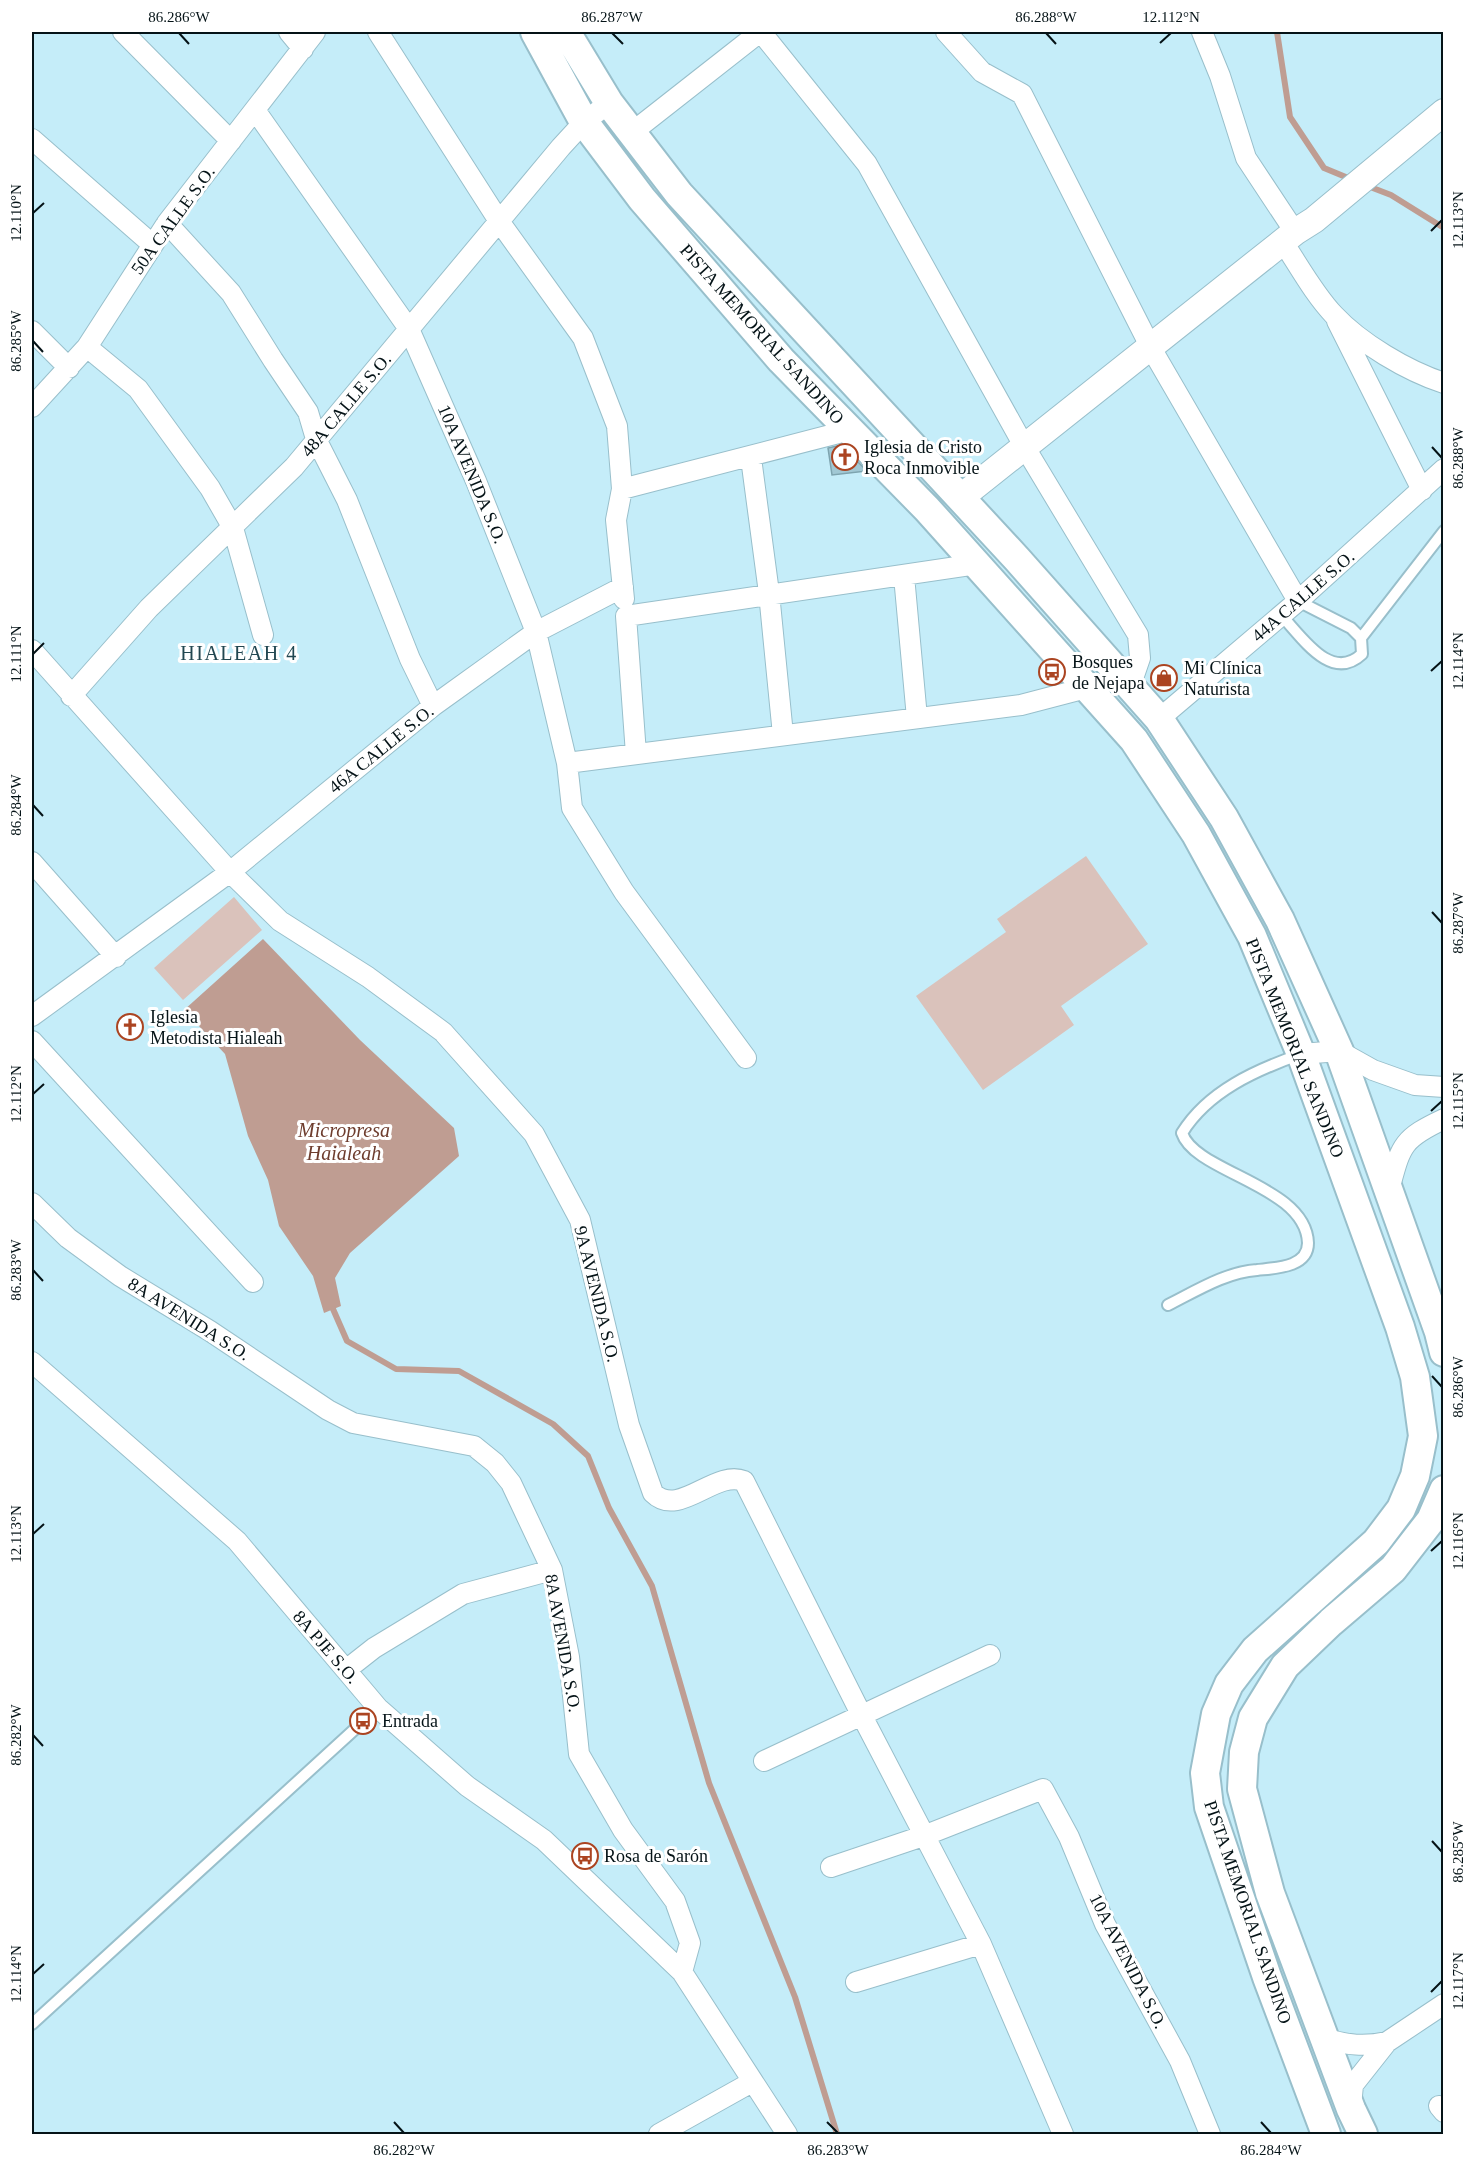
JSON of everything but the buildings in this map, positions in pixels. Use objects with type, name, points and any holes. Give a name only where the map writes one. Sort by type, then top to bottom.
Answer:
[{"type":"main road","name":"PISTA MEMORIAL SANDINO","points":[[535,32],[584,122],[642,199],[781,360],[977,564],[1134,740],[1196,834],[1252,936],[1302,1054],[1400,1327],[1415,1377],[1423,1436],[1415,1476],[1401,1509],[1376,1542],[1255,1650],[1229,1684],[1216,1713],[1205,1773],[1213,1819],[1267,1977],[1326,2134]]},
{"type":"main road","name":"PISTA MEMORIAL SANDINO","points":[[566,32],[630,134],[724,244],[960,498],[1159,719],[1224,818],[1274,910],[1339,1051],[1389,1190],[1443,1352]]},
{"type":"main road","name":"PISTA MEMORIAL SANDINO","points":[[1363,2134],[1351,2109],[1270,1893],[1242,1789],[1244,1752],[1253,1718],[1285,1666],[1331,1622],[1393,1569],[1431,1520],[1443,1491]]},
{"type":"street","points":[[123,32],[231,141]]},
{"type":"street","points":[[289,32],[303,49]]},
{"type":"street","name":"50A CALLE S.O.","points":[[32,407],[87,347],[167,223],[315,32]]},
{"type":"street","points":[[378,32],[499,221],[583,338],[617,426],[622,489],[616,520],[636,754]]},
{"type":"street","points":[[630,134],[761,32],[867,164],[1024,446],[1138,635],[1140,658],[1130,687]]},
{"type":"street","points":[[946,32],[981,72],[1022,94],[1151,348],[1298,601]]},
{"type":"street","points":[[1202,32],[1220,76],[1246,158],[1334,315],[1422,490]]},
{"type":"street","name":"48A CALLE S.O.","points":[[71,696],[149,608],[294,467],[584,122],[609,103]]},
{"type":"street","name":"10A AVENIDA S.O.","points":[[255,110],[326,207],[409,329],[476,481],[536,632],[567,763],[572,808],[624,892],[746,1058]]},
{"type":"street","points":[[960,498],[1344,195],[1443,112]]},
{"type":"street","points":[[32,139],[153,245]]},
{"type":"street","points":[[167,223],[231,292],[308,412],[316,439],[347,500],[410,658],[433,706]]},
{"type":"street","points":[[1334,315],[1378,350],[1426,378],[1443,383]]},
{"type":"street","points":[[32,331],[69,368]]},
{"type":"street","points":[[87,347],[138,389],[178,441],[233,528],[263,635]]},
{"type":"street","points":[[622,489],[751,458],[850,430]]},
{"type":"street","points":[[751,458],[769,593],[783,735]]},
{"type":"street","name":"44A CALLE S.O.","points":[[1159,719],[1298,601],[1443,469]]},
{"type":"street","points":[[626,616],[977,564]]},
{"type":"street","points":[[904,576],[917,718]]},
{"type":"street","name":"46A CALLE S.O.","points":[[32,1016],[230,872],[433,706],[536,632],[623,587]]},
{"type":"street","name":"9A AVENIDA S.O.","points":[[32,650],[230,872],[280,921],[368,977],[443,1032],[534,1134],[580,1220],[629,1425],[653,1493],[658,1498],[669,1501],[695,1493],[726,1478],[744,1481],[861,1714]]},
{"type":"street","points":[[567,763],[1021,705],[1086,688]]},
{"type":"street","points":[[32,862],[116,957]]},
{"type":"street","points":[[32,1041],[253,1282]]},
{"type":"street","points":[[1302,1054],[1339,1051],[1373,1070],[1415,1085],[1443,1087]]},
{"type":"street","points":[[1389,1190],[1401,1150],[1415,1132],[1443,1119]]},
{"type":"street","name":"8A AVENIDA S.O.","points":[[32,1203],[68,1238],[120,1276],[210,1331],[328,1410],[353,1423],[474,1446],[495,1463],[511,1483],[552,1570],[569,1657],[579,1754],[623,1830],[675,1901],[690,1942],[682,1972]]},
{"type":"street","name":"8A PJE S.O.","points":[[32,1362],[237,1541],[378,1708],[467,1786],[544,1840],[682,1972]]},
{"type":"street","points":[[346,1670],[374,1648],[464,1594],[552,1570]]},
{"type":"street","points":[[764,1761],[990,1655]]},
{"type":"street","points":[[861,1714],[981,1944],[1063,2134]]},
{"type":"street","name":"10A AVENIDA S.O.","points":[[926,1835],[1043,1789],[1069,1837],[1105,1924],[1180,2061],[1210,2134]]},
{"type":"street","points":[[831,1867],[926,1835]]},
{"type":"street","points":[[856,1982],[981,1944]]},
{"type":"street","points":[[682,1972],[787,2134]]},
{"type":"street","points":[[1351,2109],[1353,2085],[1387,2042],[1443,2004]]},
{"type":"street","points":[[1326,2039],[1350,2046],[1370,2046],[1387,2042]]},
{"type":"street","points":[[659,2134],[752,2082]]},
{"type":"lane","points":[[1281,615],[1317,653],[1343,665],[1352,663],[1362,654],[1361,638],[1443,531]]},
{"type":"lane","points":[[1298,601],[1351,628],[1361,638]]},
{"type":"lane","points":[[1168,1305],[1238,1272],[1286,1268],[1302,1258],[1308,1247],[1307,1234],[1299,1217],[1281,1200],[1208,1158],[1185,1142],[1182,1133],[1198,1111],[1216,1095],[1270,1065],[1302,1054]]},
{"type":"lane","points":[[32,2024],[378,1708]]},
{"type":"shaded area","points":[[1086,856],[1148,944],[1061,1006],[1074,1025],[983,1090],[916,996],[1006,932],[997,919]]},
{"type":"shaded area","points":[[234,897],[262,930],[183,1000],[154,968]]},
{"type":"water","name":"Micropresa Haialeah","points":[[263,939],[360,1040],[454,1128],[459,1156],[350,1253],[335,1278],[341,1306],[324,1313],[313,1276],[279,1226],[268,1180],[248,1136],[225,1054],[184,1010]]},
{"type":"waterway","points":[[1277,32],[1290,117],[1324,168],[1353,180]]},
{"type":"waterway","points":[[1365,185],[1391,195],[1444,228]]},
{"type":"waterway","points":[[333,1309],[347,1341],[396,1369],[459,1371],[553,1424],[588,1456],[609,1508],[652,1586],[709,1783],[795,1997],[837,2134]]},
{"type":"place","name":"Iglesia de Cristo Roca Inmovible","points":[[845,457]]},
{"type":"place","name":"Bosques de Nejapa","points":[[1052,672]]},
{"type":"place","name":"Mi Clínica Naturista","points":[[1164,678]]},
{"type":"place","name":"Iglesia Metodista Hialeah","points":[[130,1027]]},
{"type":"place","name":"Entrada","points":[[363,1721]]},
{"type":"place","name":"Rosa de Sarón","points":[[585,1856]]},
{"type":"district","name":"HIALEAH 4","points":[[239,653]]}]
